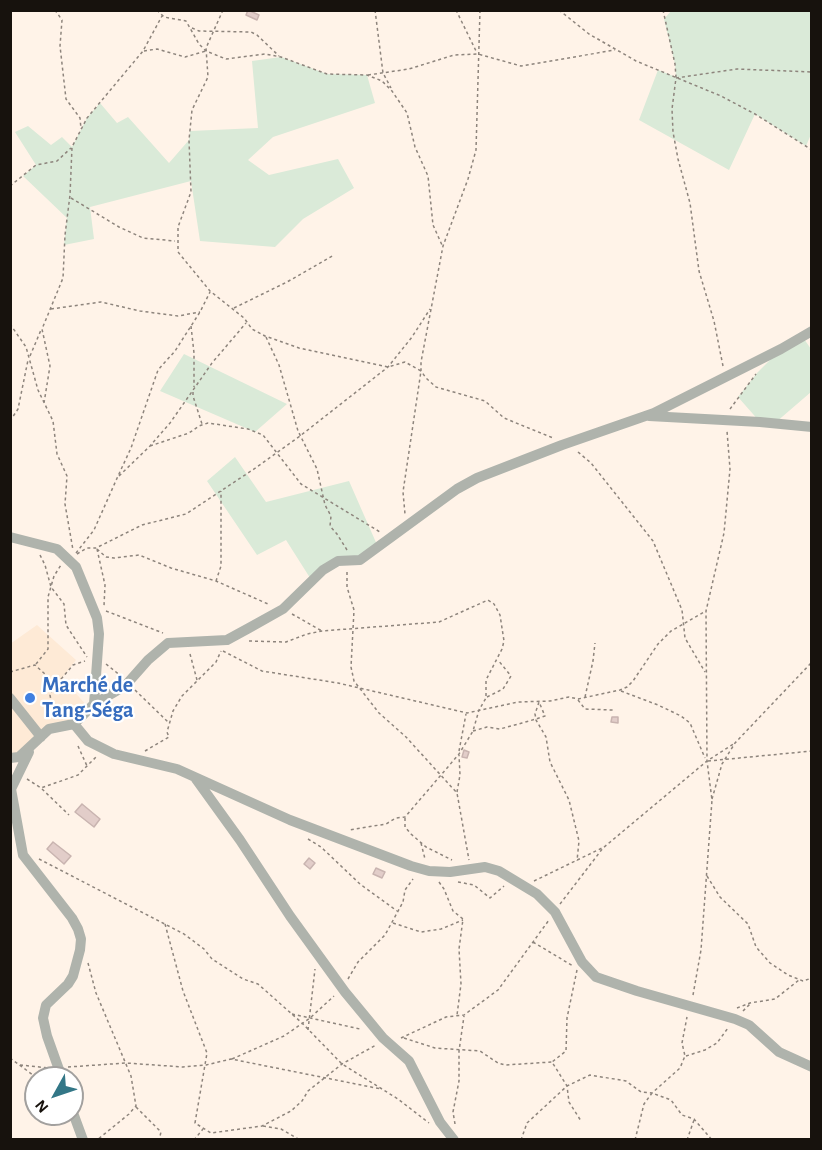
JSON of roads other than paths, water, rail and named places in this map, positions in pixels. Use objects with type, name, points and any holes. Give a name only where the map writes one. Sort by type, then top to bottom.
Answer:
[{"type":"street","points":[[10,758],[19,757],[49,729],[74,724],[94,704],[125,686],[148,660],[168,643],[227,640],[283,609],[323,570],[338,561],[360,560],[467,483],[568,443],[646,416],[781,350],[812,331]]},
{"type":"street","points":[[646,416],[812,427]]},
{"type":"street","points":[[10,537],[57,549],[69,555],[76,567],[97,618],[99,634],[94,704]]},
{"type":"street","points":[[10,698],[41,737]]},
{"type":"street","points":[[74,724],[88,741],[114,754],[177,769],[290,820],[420,869],[432,872],[485,867],[499,871],[537,894],[555,912],[577,955],[596,977],[690,1008],[749,1024],[779,1052],[812,1066]]},
{"type":"street","points":[[31,746],[11,789],[23,851],[27,862],[72,918],[81,939],[73,976],[46,1005],[43,1018],[58,1066]]},
{"type":"street","points":[[194,777],[343,989],[376,1031],[409,1061],[440,1122],[455,1135]]},
{"type":"place","name":"Marché de Tang-Séga","points":[[30,698]]}]
